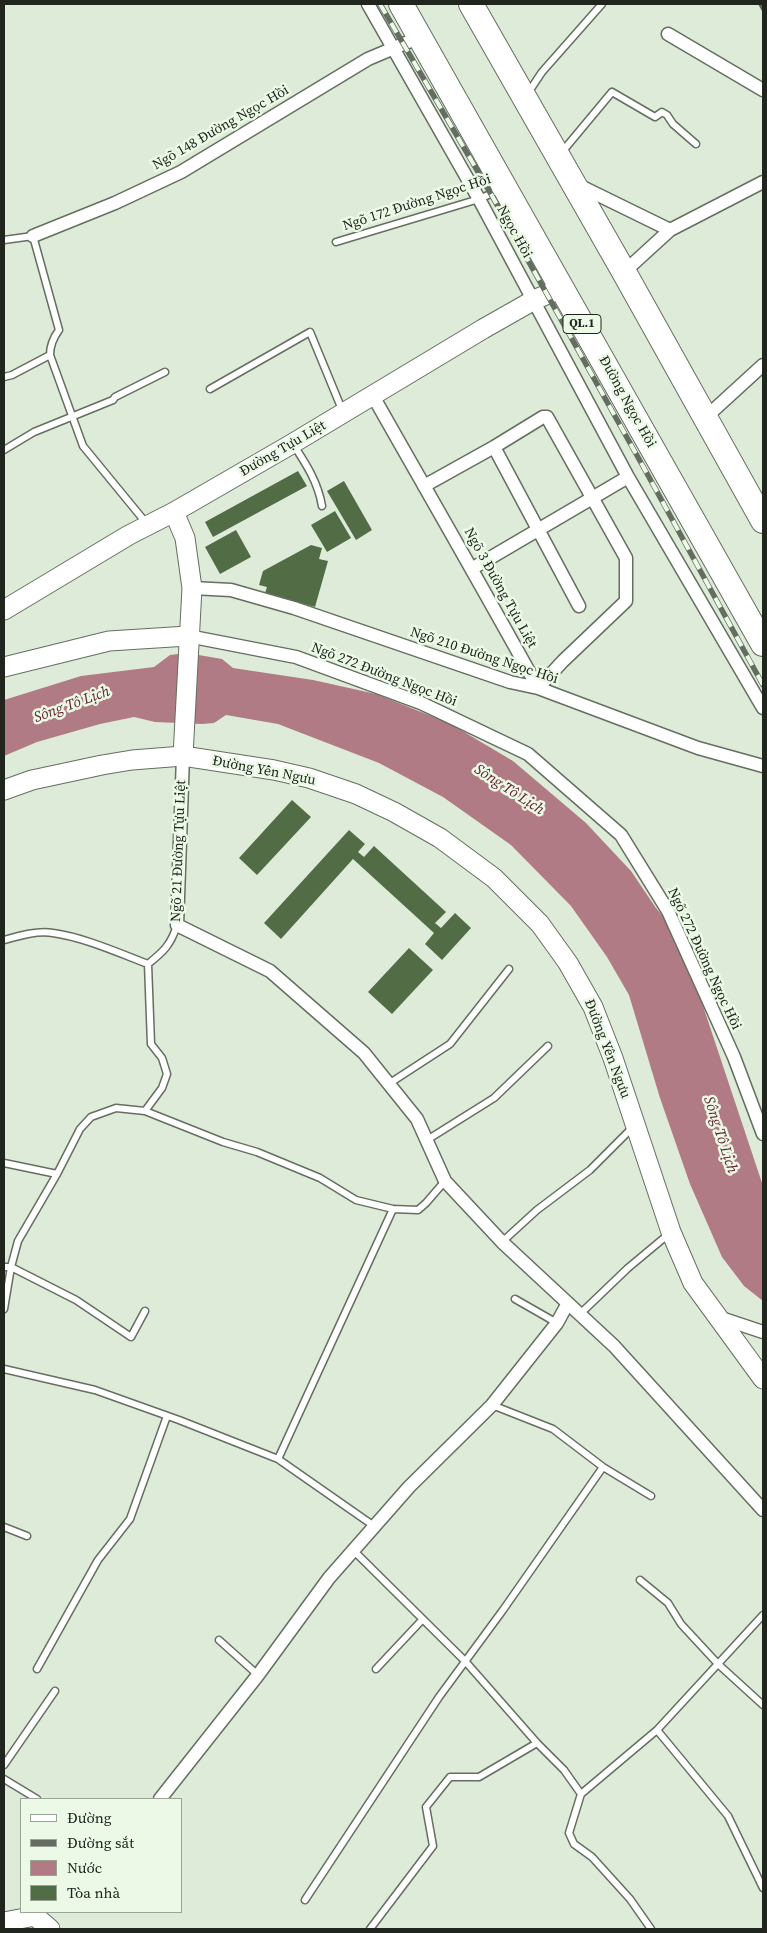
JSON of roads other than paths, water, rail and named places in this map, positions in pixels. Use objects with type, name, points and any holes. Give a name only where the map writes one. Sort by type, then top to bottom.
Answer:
[{"type":"highway","name":"Đường Ngọc Hồi","points":[[401,4],[763,644]]},
{"type":"highway","points":[[471,4],[763,521]]},
{"type":"street","name":"Ngọc Hồi","points":[[368,4],[479,199],[628,477],[763,708]]},
{"type":"street","points":[[668,34],[763,90]]},
{"type":"street","name":"Ngõ 148 Đường Ngọc Hồi","points":[[33,236],[115,204],[181,172],[368,59],[420,37]]},
{"type":"street","points":[[560,162],[580,188],[670,230]]},
{"type":"street","points":[[624,272],[670,230],[763,182]]},
{"type":"street","name":"Đường Tựu Liệt","points":[[4,610],[344,413],[534,300],[562,288]]},
{"type":"street","points":[[705,418],[763,365]]},
{"type":"street","name":"Ngõ 3 Đường Tựu Liệt","points":[[373,396],[472,568],[538,688]]},
{"type":"street","points":[[424,486],[547,417],[591,499],[626,558],[626,601],[563,661],[538,688]]},
{"type":"street","points":[[494,448],[580,606]]},
{"type":"street","points":[[472,568],[628,477]]},
{"type":"street","points":[[174,512],[185,538],[192,588],[184,748]]},
{"type":"street","name":"Ngõ 210 Đường Ngọc Hồi","points":[[192,588],[232,590],[294,608],[510,682],[538,688],[698,748],[763,766]]},
{"type":"street","points":[[4,667],[109,641],[188,643]]},
{"type":"street","name":"Ngõ 272 Đường Ngọc Hồi","points":[[188,643],[296,657],[421,703],[528,754],[621,835],[668,911],[734,1057],[763,1134]]},
{"type":"street","name":"Đường Yên Ngưu","points":[[4,790],[32,780],[184,748],[309,778],[356,794],[394,812],[440,838],[494,878],[540,924],[568,963],[593,1007],[613,1058],[671,1232],[692,1283],[763,1379]]},
{"type":"street","name":"Ngõ 21 Đường Tựu Liệt","points":[[177,926],[184,748]]},
{"type":"street","points":[[177,926],[270,971],[364,1053],[417,1119],[445,1181],[502,1242],[614,1346],[763,1510]]},
{"type":"street","points":[[161,1798],[258,1675],[329,1578],[409,1487],[492,1405],[557,1323],[568,1303]]},
{"type":"street","points":[[716,1316],[763,1332]]},
{"type":"street","points":[[4,1922],[38,1914]]},
{"type":"street","points":[[21,1929],[38,1914]]},
{"type":"street","points":[[38,1914],[50,1929]]},
{"type":"lane","points":[[525,99],[542,72],[602,4]]},
{"type":"lane","points":[[560,162],[612,92],[655,117],[662,112],[667,115],[673,124],[696,144]]},
{"type":"lane","name":"Ngõ 172 Đường Ngọc Hồi","points":[[336,242],[479,199],[505,188]]},
{"type":"lane","points":[[4,240],[33,236],[59,330],[53,338],[50,356],[71,416],[83,446],[148,525]]},
{"type":"lane","points":[[210,389],[310,332],[344,413]]},
{"type":"lane","points":[[4,377],[12,375],[50,356]]},
{"type":"lane","points":[[4,450],[34,432],[113,400],[115,397],[165,372]]},
{"type":"lane","points":[[292,443],[308,467],[319,489],[322,506]]},
{"type":"lane","name":"Ngõ 21 Đường Tựu Liệt","points":[[148,964],[162,953],[172,940],[177,926]]},
{"type":"lane","points":[[4,940],[52,932],[107,948],[148,964],[151,1044],[162,1058],[167,1074],[162,1088],[146,1111]]},
{"type":"lane","points":[[390,1083],[450,1044],[509,969]]},
{"type":"lane","points":[[427,1140],[494,1098],[548,1046]]},
{"type":"lane","points":[[4,1309],[7,1267],[18,1241],[80,1130],[91,1117],[116,1108],[146,1111],[223,1142],[257,1152],[320,1178],[356,1200],[393,1209],[418,1210],[445,1181]]},
{"type":"lane","points":[[502,1242],[537,1210],[590,1170],[635,1125]]},
{"type":"lane","points":[[4,1163],[57,1174]]},
{"type":"lane","points":[[278,1459],[393,1209]]},
{"type":"lane","points":[[580,1314],[628,1268],[671,1232]]},
{"type":"lane","points":[[7,1267],[76,1300],[131,1337],[145,1311]]},
{"type":"lane","points":[[515,1299],[557,1323]]},
{"type":"lane","points":[[4,1370],[95,1390],[278,1459],[374,1526]]},
{"type":"lane","points":[[492,1405],[553,1429],[603,1467],[651,1496]]},
{"type":"lane","points":[[37,1669],[98,1560],[130,1519],[167,1416]]},
{"type":"lane","points":[[305,1900],[378,1786],[603,1467]]},
{"type":"lane","points":[[4,1527],[27,1536]]},
{"type":"lane","points":[[354,1551],[465,1661],[537,1743],[564,1770],[581,1794]]},
{"type":"lane","points":[[640,1580],[668,1603],[680,1624],[718,1664],[763,1705]]},
{"type":"lane","points":[[651,1929],[630,1899],[592,1857],[574,1844],[569,1837],[581,1794],[657,1730],[763,1615]]},
{"type":"lane","points":[[376,1669],[422,1620]]},
{"type":"lane","points":[[219,1640],[258,1675]]},
{"type":"lane","points":[[4,1765],[55,1691]]},
{"type":"lane","points":[[657,1730],[728,1816],[763,1888]]},
{"type":"lane","points":[[370,1929],[433,1846],[426,1807],[450,1777],[479,1777],[537,1743]]},
{"type":"lane","points":[[4,1779],[35,1798]]},
{"type":"water","name":"Sông Tô Lịch","points":[[187,653],[222,659],[233,668],[313,680],[376,694],[449,723],[513,761],[586,823],[631,871],[670,925],[692,973],[763,1186],[763,1301],[744,1286],[722,1257],[690,1184],[660,1098],[629,995],[607,957],[571,906],[511,845],[443,797],[379,763],[278,724],[226,715],[214,723],[202,724],[155,722],[134,717],[100,724],[37,742],[4,756],[4,700],[81,676],[154,667],[170,655]]},
{"type":"railway","points":[[380,4],[491,194],[763,685]]}]
